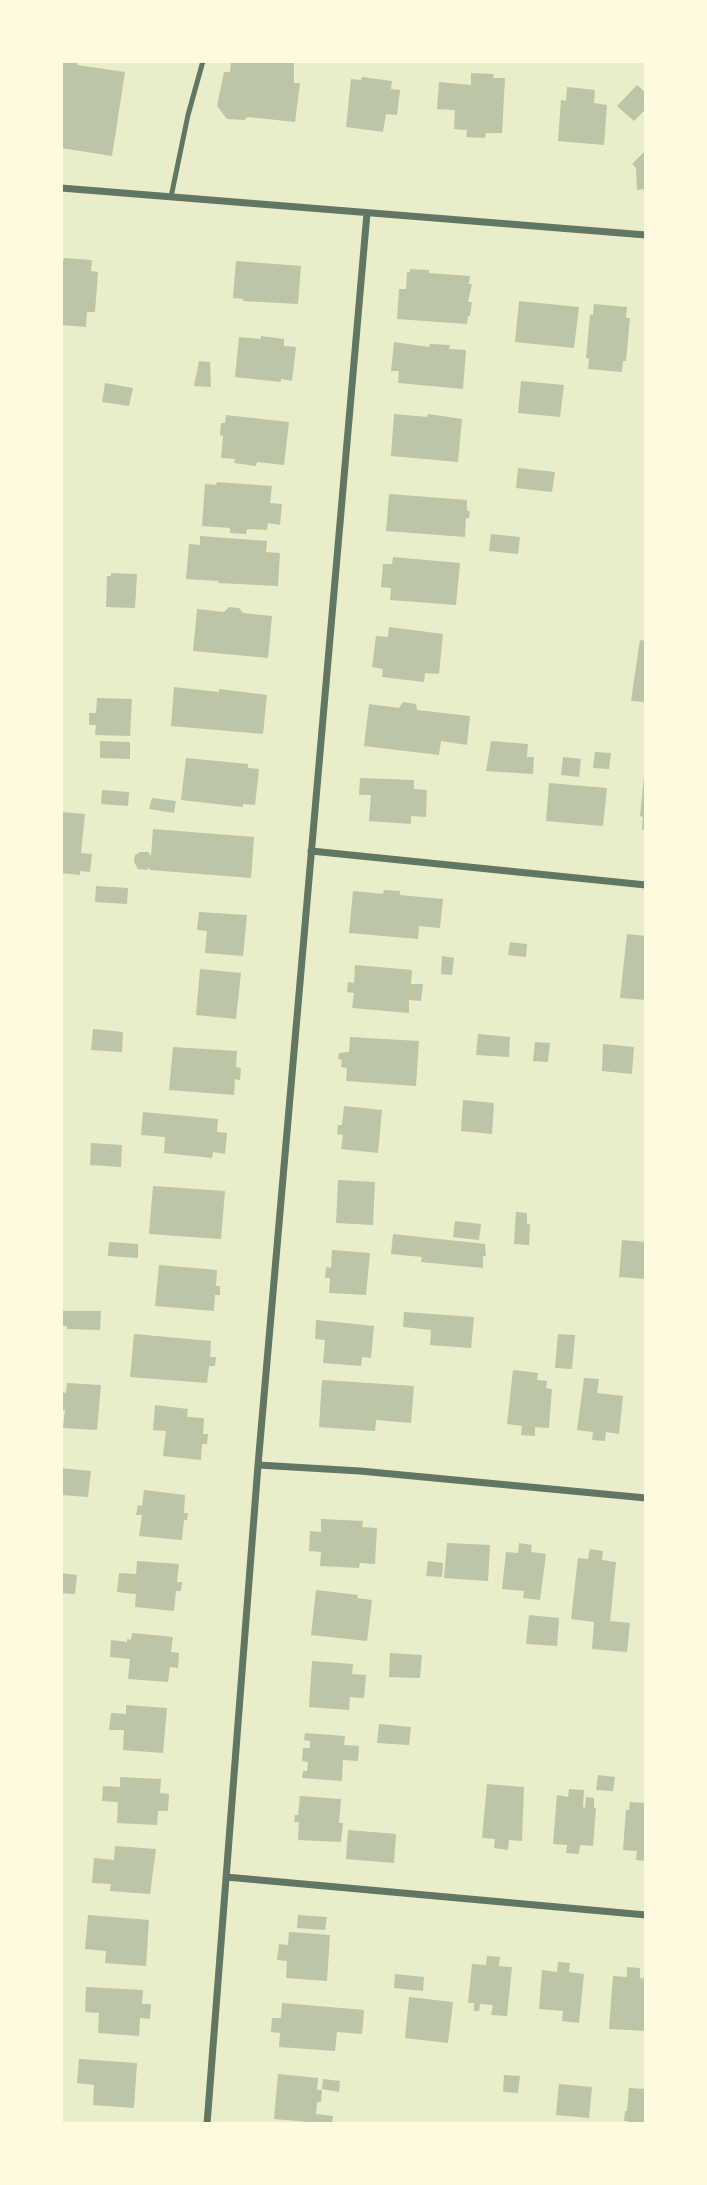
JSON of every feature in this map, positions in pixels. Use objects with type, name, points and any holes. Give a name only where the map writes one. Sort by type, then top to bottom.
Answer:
[{"type":"street","points":[[61,188],[646,235]]},
{"type":"street","points":[[207,2124],[258,1465],[367,213]]},
{"type":"street","points":[[311,851],[646,885]]},
{"type":"street","points":[[258,1465],[360,1471],[646,1497]]},
{"type":"street","points":[[226,1877],[646,1915]]},
{"type":"lane","points":[[171,197],[188,115],[203,61]]},
{"type":"building","points":[[61,61],[78,61],[77,65],[125,72],[112,156],[61,148]]},
{"type":"building","points":[[231,61],[294,61],[294,83],[300,83],[295,122],[248,117],[244,120],[227,119],[217,106],[224,72],[230,72]]},
{"type":"building","points":[[471,73],[494,74],[493,78],[505,78],[502,133],[486,133],[485,138],[466,137],[467,130],[454,129],[455,110],[437,109],[439,82],[471,85]]},
{"type":"building","points":[[362,77],[392,81],[391,89],[400,90],[397,115],[386,114],[383,132],[346,127],[351,79],[361,80]]},
{"type":"building","points":[[637,85],[646,93],[646,109],[634,121],[617,106]]},
{"type":"building","points":[[567,87],[595,90],[594,103],[607,105],[604,145],[558,141],[561,100],[566,101]]},
{"type":"building","points":[[646,150],[646,189],[637,190],[636,168],[632,164]]},
{"type":"building","points":[[64,258],[92,260],[91,271],[98,272],[95,312],[87,312],[86,327],[61,325],[61,269]]},
{"type":"building","points":[[236,261],[301,266],[298,304],[233,298]]},
{"type":"building","points":[[410,269],[470,276],[469,284],[472,284],[468,302],[472,302],[467,324],[397,319],[399,289],[406,289],[407,272],[410,272]]},
{"type":"building","points":[[519,301],[579,307],[574,348],[515,342]]},
{"type":"building","points":[[594,304],[627,307],[626,318],[630,318],[626,361],[623,361],[622,372],[588,369],[589,359],[586,358],[590,314],[593,315]]},
{"type":"building","points":[[261,336],[284,339],[284,346],[296,347],[292,381],[235,377],[239,337],[261,339]]},
{"type":"building","points":[[394,342],[429,347],[430,344],[450,345],[449,349],[466,350],[463,389],[398,383],[399,371],[391,371]]},
{"type":"building","points":[[199,361],[210,362],[211,387],[194,386]]},
{"type":"building","points":[[521,381],[564,385],[560,417],[518,413]]},
{"type":"building","points":[[105,383],[133,388],[129,406],[102,402]]},
{"type":"building","points":[[394,414],[427,417],[428,414],[462,419],[458,462],[391,456]]},
{"type":"building","points":[[226,415],[289,422],[284,465],[257,462],[256,466],[234,463],[235,459],[221,458],[221,423],[225,423]]},
{"type":"building","points":[[518,468],[555,472],[552,492],[516,488]]},
{"type":"building","points":[[217,482],[272,486],[270,503],[282,504],[280,525],[268,523],[267,530],[247,529],[246,534],[230,533],[230,528],[202,526],[205,484],[216,485]]},
{"type":"building","points":[[389,494],[467,500],[467,511],[470,511],[469,518],[466,518],[465,537],[386,531]]},
{"type":"building","points":[[491,534],[520,537],[518,554],[489,551]]},
{"type":"building","points":[[200,536],[267,541],[266,552],[280,553],[278,586],[186,579],[189,544],[200,545]]},
{"type":"building","points":[[393,557],[460,563],[456,605],[390,600],[391,588],[381,587],[383,564],[392,564]]},
{"type":"building","points":[[111,573],[137,574],[135,608],[106,607],[107,576],[111,576]]},
{"type":"building","points":[[229,607],[239,608],[243,613],[272,616],[268,658],[193,651],[197,609],[224,612]]},
{"type":"building","points":[[389,627],[443,634],[439,674],[425,673],[424,682],[382,677],[383,669],[372,667],[376,636],[388,637]]},
{"type":"building","points":[[640,640],[646,641],[646,702],[631,701]]},
{"type":"building","points":[[174,687],[267,695],[263,734],[171,726]]},
{"type":"building","points":[[97,698],[132,699],[130,736],[95,735],[96,725],[89,725],[89,713],[96,713]]},
{"type":"building","points":[[403,702],[416,704],[417,710],[470,716],[467,745],[441,741],[439,755],[364,746],[369,704],[399,708]]},
{"type":"building","points":[[100,741],[130,742],[130,759],[100,758]]},
{"type":"building","points":[[491,741],[528,744],[527,757],[534,757],[533,774],[486,771]]},
{"type":"building","points":[[595,752],[611,753],[609,769],[593,768]]},
{"type":"building","points":[[563,757],[581,759],[579,777],[561,775]]},
{"type":"building","points":[[186,758],[248,764],[248,768],[259,769],[255,805],[243,804],[243,807],[181,800]]},
{"type":"building","points":[[644,777],[646,830],[642,830],[643,817],[640,816]]},
{"type":"building","points":[[360,778],[414,780],[414,789],[427,790],[426,817],[411,816],[411,824],[369,821],[371,795],[359,795]]},
{"type":"building","points":[[549,783],[607,788],[603,826],[546,821]]},
{"type":"building","points":[[102,790],[129,792],[128,806],[101,804]]},
{"type":"building","points":[[152,798],[176,801],[174,813],[149,809]]},
{"type":"building","points":[[61,812],[85,814],[81,853],[92,854],[90,872],[80,871],[80,875],[61,873]]},
{"type":"building","points":[[153,829],[254,837],[251,878],[150,870],[148,867],[148,870],[138,869],[134,862],[135,855],[148,852],[151,856]]},
{"type":"building","points":[[96,886],[128,888],[127,904],[95,902]]},
{"type":"building","points":[[384,890],[400,891],[400,895],[443,899],[440,928],[419,926],[418,939],[349,933],[353,891],[383,894]]},
{"type":"building","points":[[199,912],[247,915],[243,956],[205,953],[207,931],[197,930]]},
{"type":"building","points":[[627,934],[646,936],[646,1000],[620,998]]},
{"type":"building","points":[[510,942],[527,944],[526,957],[508,955]]},
{"type":"building","points":[[442,956],[454,958],[452,975],[441,974]]},
{"type":"building","points":[[355,965],[412,970],[411,984],[423,984],[421,1001],[409,1000],[409,1013],[352,1008],[354,993],[347,992],[348,982],[354,983]]},
{"type":"building","points":[[200,969],[241,973],[236,1019],[196,1015]]},
{"type":"building","points":[[93,1029],[123,1032],[122,1052],[91,1050]]},
{"type":"building","points":[[478,1034],[510,1037],[509,1057],[476,1055]]},
{"type":"building","points":[[350,1037],[419,1041],[416,1086],[346,1081],[347,1068],[341,1067],[342,1060],[338,1059],[339,1053],[349,1052]]},
{"type":"building","points":[[535,1042],[550,1043],[548,1062],[533,1061]]},
{"type":"building","points":[[603,1044],[634,1047],[632,1074],[602,1071]]},
{"type":"building","points":[[173,1047],[237,1051],[236,1067],[241,1068],[240,1080],[235,1079],[234,1095],[169,1090]]},
{"type":"building","points":[[463,1100],[494,1103],[492,1134],[461,1131]]},
{"type":"building","points":[[344,1106],[382,1110],[378,1153],[341,1149],[343,1135],[337,1134],[338,1125],[342,1125]]},
{"type":"building","points":[[143,1112],[218,1119],[217,1132],[227,1133],[225,1154],[213,1152],[212,1158],[164,1153],[165,1137],[141,1135]]},
{"type":"building","points":[[91,1143],[122,1145],[121,1167],[90,1165]]},
{"type":"building","points":[[338,1180],[375,1182],[373,1225],[336,1223]]},
{"type":"building","points":[[153,1186],[225,1191],[221,1239],[149,1234]]},
{"type":"building","points":[[516,1212],[527,1213],[527,1224],[530,1224],[529,1245],[514,1244]]},
{"type":"building","points":[[455,1221],[481,1224],[479,1240],[453,1237]]},
{"type":"building","points":[[393,1234],[485,1244],[483,1268],[421,1262],[422,1257],[391,1254]]},
{"type":"building","points":[[622,1240],[646,1242],[646,1279],[619,1277]]},
{"type":"building","points":[[109,1242],[138,1244],[138,1258],[108,1256]]},
{"type":"building","points":[[332,1250],[370,1253],[366,1295],[329,1293],[330,1278],[325,1278],[326,1267],[331,1268]]},
{"type":"building","points":[[159,1265],[217,1270],[216,1286],[220,1286],[220,1295],[215,1295],[214,1311],[155,1306]]},
{"type":"building","points":[[61,1311],[101,1311],[100,1330],[67,1329],[67,1326],[61,1326]]},
{"type":"building","points":[[404,1312],[474,1317],[471,1348],[430,1345],[431,1330],[403,1327]]},
{"type":"building","points":[[316,1320],[374,1326],[371,1358],[362,1357],[361,1366],[323,1363],[325,1340],[315,1339]]},
{"type":"building","points":[[134,1334],[211,1341],[210,1357],[216,1357],[215,1366],[209,1366],[207,1383],[130,1377]]},
{"type":"building","points":[[558,1334],[575,1335],[572,1369],[555,1368]]},
{"type":"building","points":[[513,1370],[538,1373],[537,1380],[547,1381],[546,1388],[552,1389],[549,1428],[535,1427],[535,1436],[521,1435],[522,1426],[507,1424]]},
{"type":"building","points":[[584,1378],[599,1379],[597,1393],[623,1396],[619,1434],[606,1432],[605,1441],[592,1440],[593,1432],[577,1430]]},
{"type":"building","points":[[322,1380],[414,1386],[411,1423],[376,1420],[375,1431],[319,1427]]},
{"type":"building","points":[[67,1383],[101,1385],[97,1430],[63,1428],[65,1410],[61,1410],[61,1392],[66,1393]]},
{"type":"building","points":[[155,1405],[188,1409],[187,1417],[204,1418],[203,1434],[208,1434],[207,1444],[202,1444],[201,1460],[163,1456],[166,1431],[153,1430]]},
{"type":"building","points":[[61,1468],[91,1471],[88,1497],[61,1495]]},
{"type":"building","points":[[144,1490],[185,1495],[184,1513],[188,1513],[187,1520],[184,1520],[182,1540],[139,1536],[142,1515],[136,1515],[138,1505],[142,1506]]},
{"type":"building","points":[[321,1519],[363,1521],[362,1527],[377,1528],[375,1564],[360,1563],[359,1568],[320,1566],[321,1552],[309,1551],[310,1531],[321,1532]]},
{"type":"building","points":[[447,1543],[490,1545],[488,1581],[444,1578]]},
{"type":"building","points":[[519,1543],[532,1545],[531,1552],[546,1554],[540,1600],[523,1598],[524,1591],[502,1589],[506,1552],[518,1553]]},
{"type":"building","points":[[590,1549],[603,1551],[602,1560],[616,1562],[610,1621],[630,1623],[627,1652],[592,1649],[594,1622],[571,1619],[578,1558],[588,1559]]},
{"type":"building","points":[[137,1561],[179,1564],[177,1582],[182,1582],[181,1591],[176,1591],[174,1611],[135,1607],[136,1594],[117,1592],[119,1573],[136,1574]]},
{"type":"building","points":[[428,1561],[443,1563],[442,1577],[426,1576]]},
{"type":"building","points":[[61,1573],[77,1575],[75,1594],[61,1593]]},
{"type":"building","points":[[316,1590],[358,1595],[357,1598],[372,1600],[367,1641],[311,1635]]},
{"type":"building","points":[[529,1615],[559,1618],[557,1646],[526,1644]]},
{"type":"building","points":[[132,1633],[173,1637],[171,1652],[179,1653],[178,1668],[170,1667],[168,1682],[128,1679],[130,1659],[110,1657],[111,1640],[127,1642],[127,1639],[131,1640]]},
{"type":"building","points":[[390,1653],[422,1655],[420,1678],[389,1677]]},
{"type":"building","points":[[312,1661],[353,1664],[352,1674],[366,1675],[364,1698],[350,1697],[349,1710],[309,1707]]},
{"type":"building","points":[[126,1705],[167,1708],[163,1753],[123,1750],[124,1730],[109,1730],[111,1713],[126,1714]]},
{"type":"building","points":[[379,1724],[411,1727],[409,1745],[377,1743]]},
{"type":"building","points":[[305,1733],[345,1736],[344,1745],[359,1746],[358,1761],[343,1760],[342,1781],[302,1778],[303,1771],[307,1771],[308,1762],[302,1761],[303,1748],[310,1748],[310,1741],[304,1740]]},
{"type":"building","points":[[598,1775],[615,1777],[613,1791],[596,1790]]},
{"type":"building","points":[[120,1777],[161,1779],[160,1793],[169,1794],[168,1811],[158,1811],[157,1825],[117,1823],[118,1802],[102,1801],[103,1786],[120,1787]]},
{"type":"building","points":[[487,1784],[524,1787],[522,1841],[509,1840],[508,1850],[494,1848],[495,1839],[482,1838]]},
{"type":"building","points":[[569,1789],[584,1790],[583,1807],[585,1808],[586,1797],[594,1798],[596,1808],[593,1846],[580,1845],[579,1854],[566,1853],[567,1845],[553,1844],[557,1795],[568,1797]]},
{"type":"building","points":[[300,1796],[341,1799],[341,1842],[298,1840],[299,1822],[294,1822],[295,1815],[298,1815]]},
{"type":"building","points":[[630,1802],[646,1803],[646,1861],[636,1860],[637,1851],[623,1850],[626,1810],[629,1810]]},
{"type":"building","points":[[348,1830],[396,1834],[394,1863],[346,1859]]},
{"type":"building","points":[[115,1846],[156,1849],[150,1894],[110,1891],[111,1884],[92,1883],[94,1858],[114,1860]]},
{"type":"building","points":[[88,1915],[149,1920],[146,1966],[105,1963],[106,1951],[85,1949]]},
{"type":"building","points":[[298,1915],[327,1917],[325,1930],[297,1928]]},
{"type":"building","points":[[289,1932],[330,1935],[327,1981],[286,1978],[287,1961],[277,1960],[279,1944],[288,1945]]},
{"type":"building","points":[[487,1956],[500,1957],[499,1966],[512,1967],[507,2016],[491,2015],[493,2005],[480,2004],[479,2011],[474,2011],[474,2003],[468,2003],[472,1964],[486,1965]]},
{"type":"building","points":[[558,1962],[570,1963],[569,1972],[584,1974],[579,2023],[562,2021],[563,2011],[539,2009],[542,1970],[557,1972]]},
{"type":"building","points":[[627,1967],[640,1968],[640,1978],[646,1979],[646,2031],[609,2029],[613,1976],[627,1977]]},
{"type":"building","points":[[395,1974],[424,1977],[423,1991],[394,1988]]},
{"type":"building","points":[[86,1987],[143,1990],[142,2004],[151,2004],[150,2019],[140,2018],[139,2036],[98,2033],[99,2013],[85,2012]]},
{"type":"building","points":[[409,1997],[453,2002],[448,2043],[405,2038]]},
{"type":"building","points":[[282,2003],[364,2010],[362,2034],[337,2032],[335,2051],[279,2047],[280,2033],[271,2032],[272,2018],[281,2018]]},
{"type":"building","points":[[79,2059],[137,2063],[134,2108],[93,2105],[94,2085],[77,2083]]},
{"type":"building","points":[[278,2074],[318,2078],[317,2090],[322,2090],[316,2114],[333,2116],[332,2124],[274,2119]]},
{"type":"building","points":[[504,2075],[520,2076],[518,2093],[503,2092]]},
{"type":"building","points":[[323,2079],[340,2081],[339,2092],[322,2089]]},
{"type":"building","points":[[559,2084],[592,2087],[589,2118],[556,2115]]},
{"type":"building","points":[[629,2088],[646,2089],[646,2124],[628,2124],[628,2121],[624,2121]]}]
